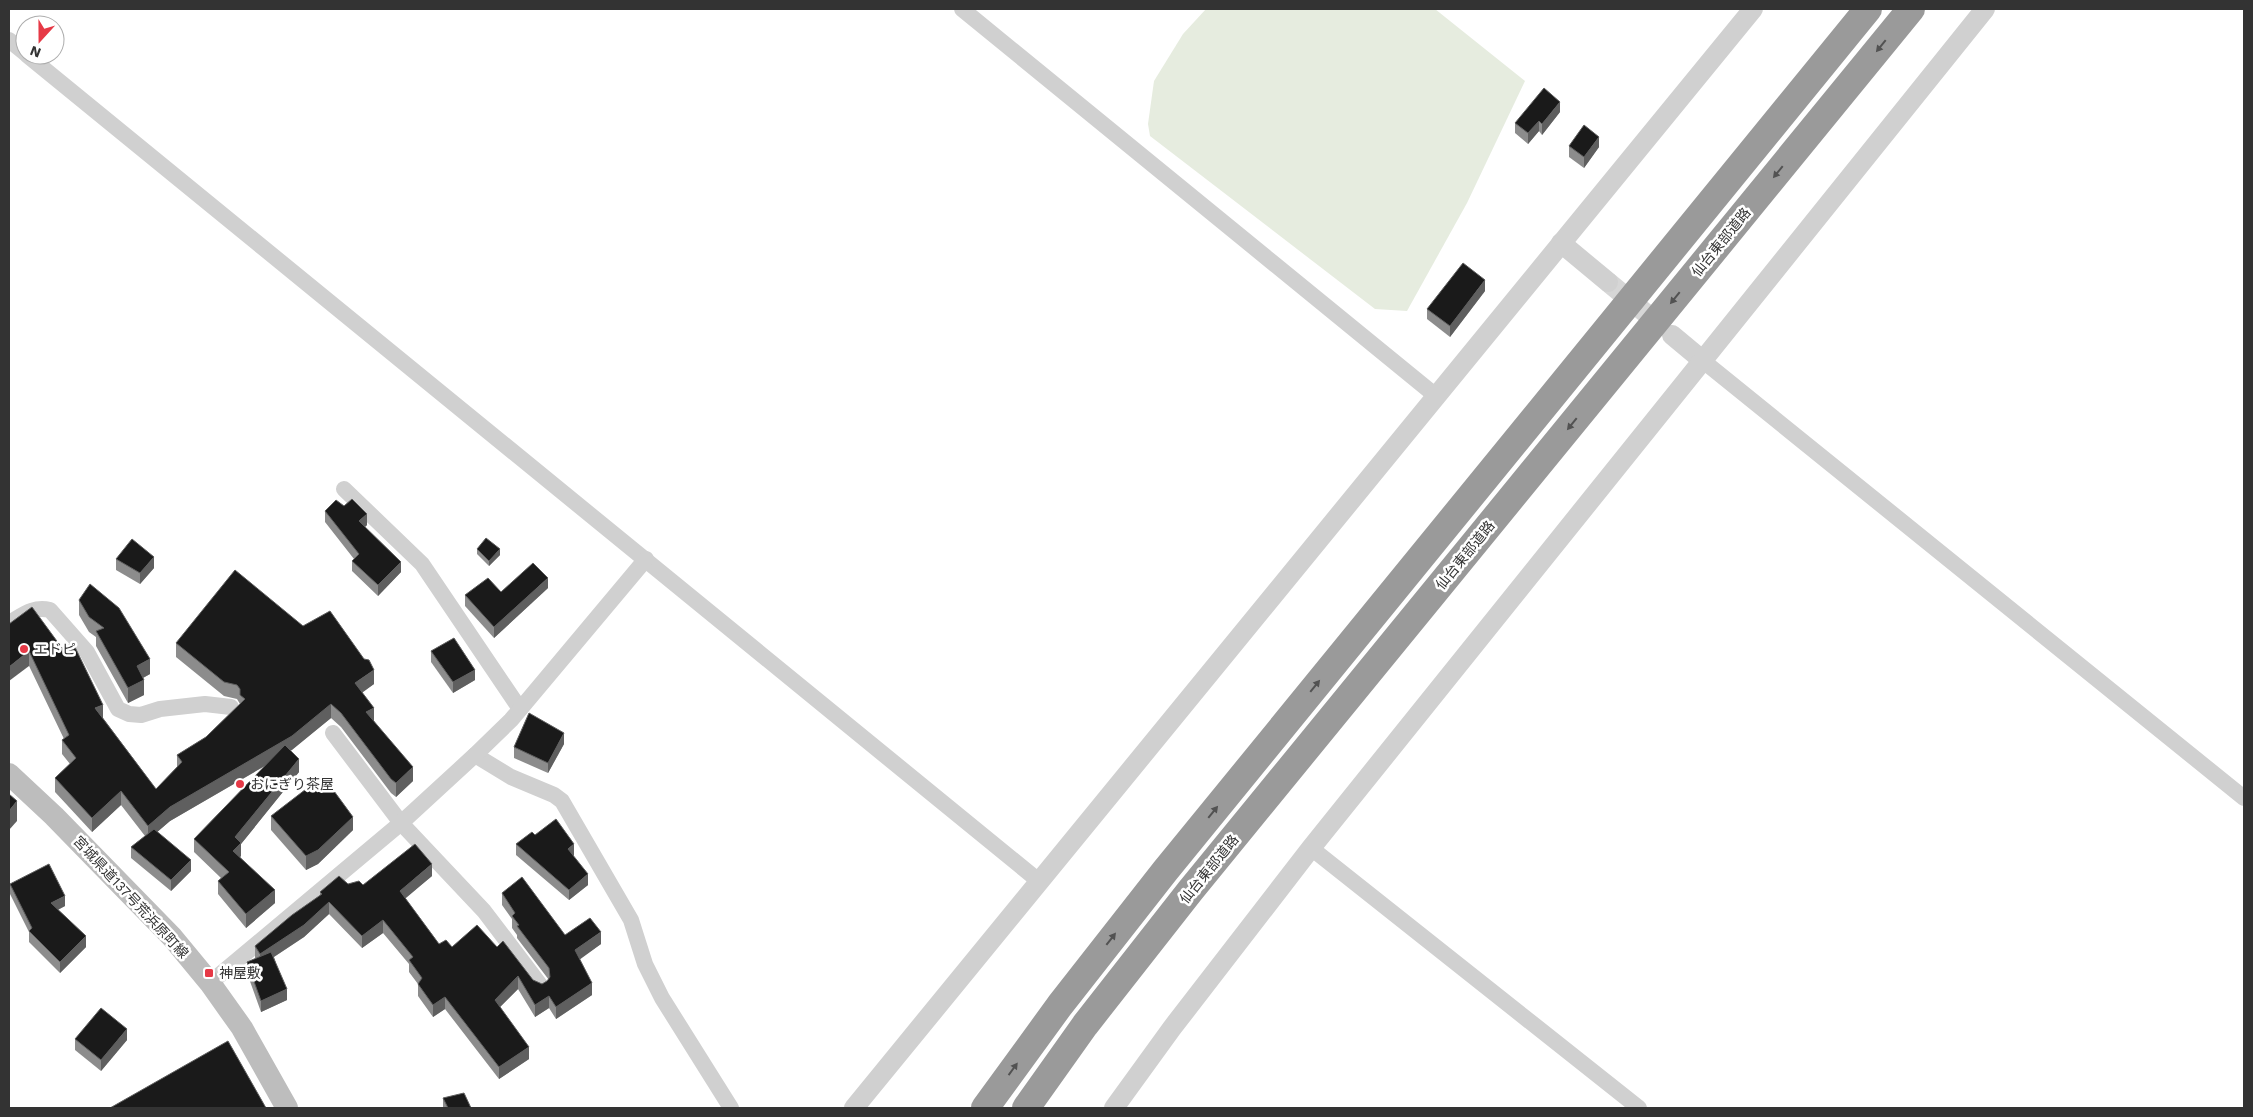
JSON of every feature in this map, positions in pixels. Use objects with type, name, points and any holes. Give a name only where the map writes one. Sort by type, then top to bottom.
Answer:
[{"type":"highway","points":[[985,1108],[1060,1005],[1165,871],[1868,9]]},
{"type":"highway","name":"仙台東部道路","points":[[1026,1108],[1085,1025],[1190,891],[1912,9]]},
{"type":"main road","name":"宮城県道137号荒浜原町線","points":[[9,774],[54,816],[165,930],[210,983],[242,1028],[287,1108]]},
{"type":"street","points":[[962,9],[1436,396]]},
{"type":"street","points":[[854,1108],[1753,9]]},
{"type":"street","points":[[1114,1108],[1172,1028],[1311,848],[1984,9]]},
{"type":"street","points":[[40,65],[1040,882]]},
{"type":"street","points":[[1561,243],[1608,282]]},
{"type":"street","points":[[1672,335],[2244,798]]},
{"type":"street","points":[[344,489],[422,564],[520,709]]},
{"type":"street","points":[[210,983],[401,823],[475,755],[520,709],[646,559]]},
{"type":"street","points":[[9,623],[31,610],[41,608],[50,610],[86,652],[118,709],[129,714],[141,715],[160,709],[205,704],[231,706]]},
{"type":"street","points":[[333,733],[401,823],[484,911],[541,986]]},
{"type":"street","points":[[475,755],[511,777],[554,794],[562,801],[631,920],[645,964],[662,998],[731,1108]]},
{"type":"street","points":[[1311,848],[1639,1108]]},
{"type":"shaded area","points":[[1206,9],[1435,9],[1525,81],[1467,203],[1407,311],[1375,309],[1150,136],[1148,124],[1154,81],[1183,34]]},
{"type":"building","points":[[1544,88],[1560,102],[1542,124],[1539,121],[1528,133],[1515,123]]},
{"type":"building","points":[[1584,125],[1599,137],[1584,157],[1569,146]]},
{"type":"building","points":[[1463,263],[1485,280],[1450,326],[1427,309]]},
{"type":"building","points":[[352,499],[367,514],[359,521],[401,562],[378,585],[352,561],[359,554],[325,511],[336,500],[344,506]]},
{"type":"building","points":[[486,538],[500,549],[489,561],[477,549]]},
{"type":"building","points":[[132,539],[154,557],[140,573],[116,559]]},
{"type":"building","points":[[533,563],[548,578],[494,627],[465,595],[488,578],[501,592]]},
{"type":"building","points":[[235,570],[303,626],[330,611],[364,659],[369,660],[374,670],[355,683],[374,708],[366,712],[413,767],[396,783],[341,713],[331,704],[292,736],[170,807],[148,826],[121,791],[92,818],[55,778],[76,758],[62,740],[69,735],[29,651],[9,667],[9,624],[32,607],[62,648],[73,643],[103,705],[95,708],[156,789],[182,762],[177,755],[206,737],[245,699],[240,695],[240,689],[237,685],[224,682],[176,643]]},
{"type":"building","points":[[90,584],[119,608],[150,659],[137,666],[144,680],[128,688],[96,631],[104,628],[89,617],[79,600]]},
{"type":"building","points":[[454,638],[475,670],[453,682],[431,651]]},
{"type":"building","points":[[529,713],[564,733],[548,763],[514,747]]},
{"type":"building","points":[[285,745],[299,759],[235,837],[241,843],[233,851],[275,890],[246,914],[218,881],[229,872],[194,839]]},
{"type":"building","points":[[323,776],[353,817],[318,850],[306,856],[271,816]]},
{"type":"building","points":[[9,794],[17,801],[9,811]]},
{"type":"building","points":[[556,819],[574,844],[568,849],[588,874],[569,890],[516,844],[532,832],[535,835]]},
{"type":"building","points":[[154,829],[191,860],[171,880],[131,847]]},
{"type":"building","points":[[415,844],[432,864],[400,891],[439,944],[446,940],[452,947],[477,925],[497,947],[503,941],[533,980],[542,984],[547,981],[550,977],[549,968],[517,926],[519,925],[512,916],[515,913],[502,893],[522,877],[565,935],[590,918],[601,932],[575,950],[592,983],[556,1007],[549,996],[535,1005],[518,976],[495,1000],[529,1047],[499,1067],[445,997],[433,1005],[418,984],[422,978],[409,960],[413,957],[383,920],[362,936],[329,902],[304,925],[260,954],[255,946],[292,915],[322,894],[320,892],[339,876],[348,884],[359,881],[363,885]]},
{"type":"building","points":[[49,864],[65,896],[51,903],[86,936],[60,962],[29,931],[32,928],[10,884]]},
{"type":"building","points":[[271,952],[287,989],[261,1001],[247,962]]},
{"type":"building","points":[[101,1008],[127,1029],[101,1060],[75,1039]]},
{"type":"building","points":[[228,1041],[266,1108],[110,1108]]},
{"type":"building","points":[[464,1093],[471,1108],[448,1108],[443,1098]]},
{"type":"tunnel","points":[[1608,282],[1666,330]]},
{"type":"place","name":"エドピ","points":[[24,649]]},
{"type":"place","name":"おにぎり茶屋","points":[[240,784]]},
{"type":"place","name":"神屋敷","points":[[209,973]]}]
